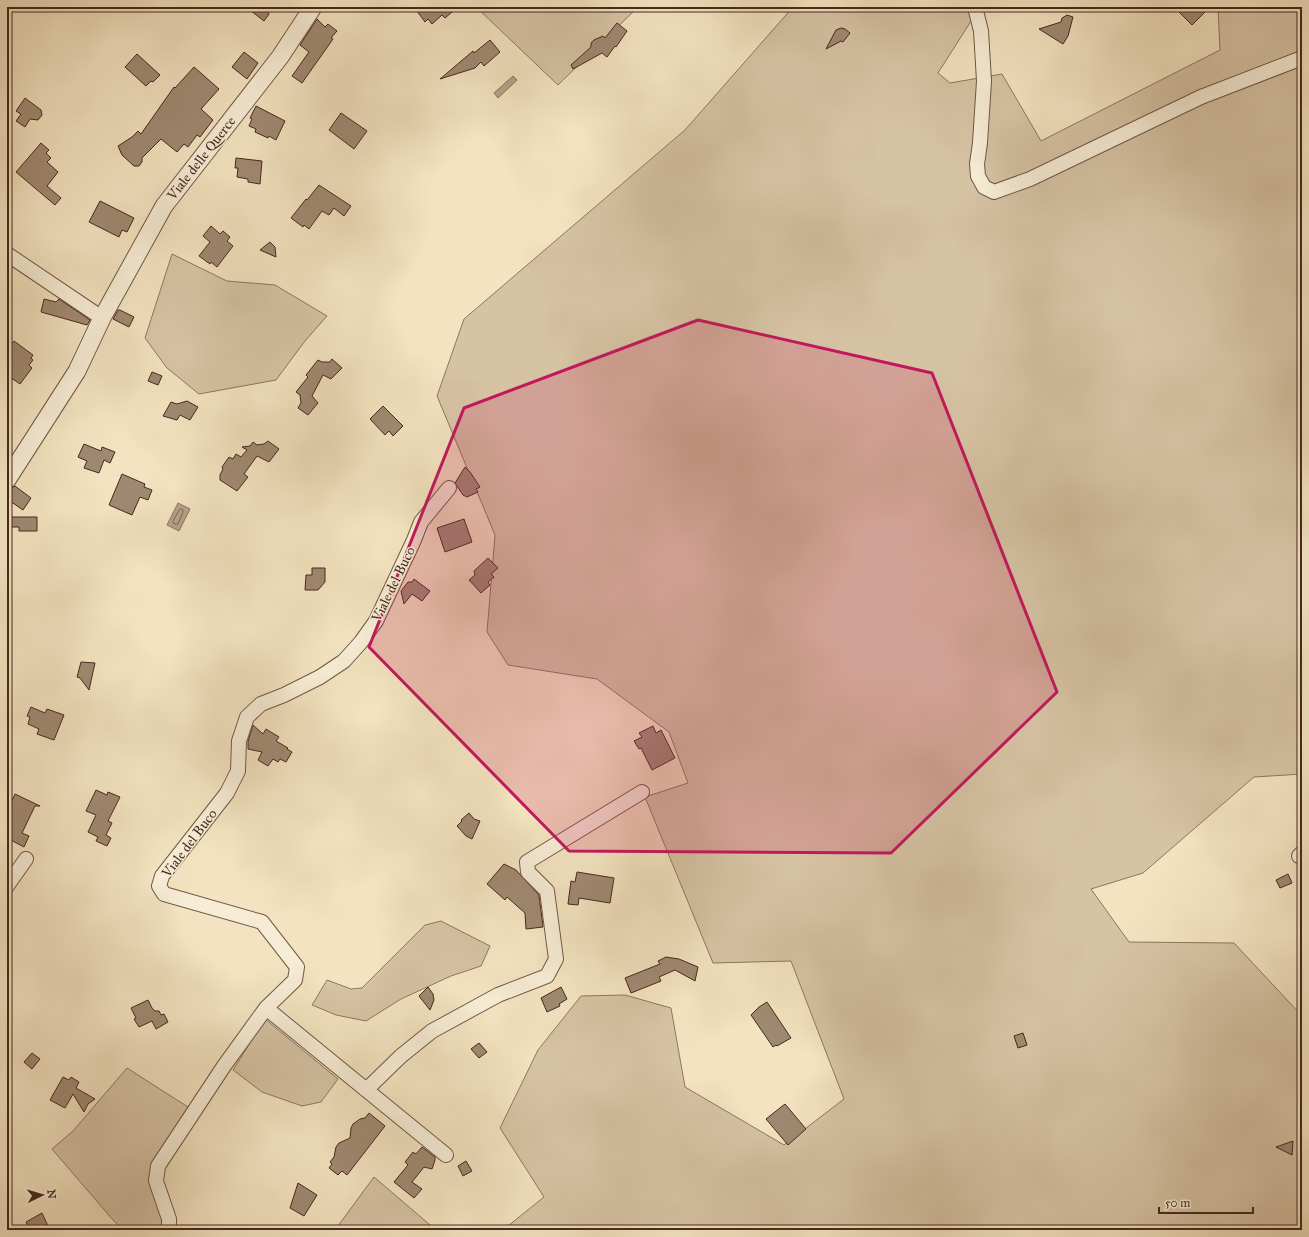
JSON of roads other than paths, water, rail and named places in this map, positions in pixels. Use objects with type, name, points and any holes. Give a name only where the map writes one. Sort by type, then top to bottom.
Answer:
[{"type":"street","name":"Viale delle Querce","points":[[7,480],[77,372],[102,318],[164,206],[280,57],[313,7]]},
{"type":"street","points":[[975,7],[981,31],[984,81],[980,143],[977,164],[978,176],[984,188],[994,192],[1030,179],[1201,97],[1302,58]]},
{"type":"street","points":[[7,254],[102,318]]},
{"type":"street","name":"Viale del Buco","points":[[169,1230],[169,1219],[156,1181],[158,1166],[224,1066],[266,1008],[295,980],[297,967],[262,922],[164,894],[160,886],[162,876],[227,793],[238,770],[239,741],[247,717],[261,704],[284,695],[320,677],[344,661],[361,642],[376,621],[421,522],[448,488]]},
{"type":"street","points":[[366,1090],[401,1056],[432,1031],[498,995],[547,976],[556,959],[547,891],[528,872],[527,862],[642,792]]},
{"type":"street","points":[[7,886],[26,859]]},
{"type":"street","points":[[266,1008],[446,1155]]},
{"type":"water","points":[[513,76],[517,80],[498,98],[494,93]]},
{"type":"water","points":[[178,503],[190,509],[179,531],[167,525]]}]
